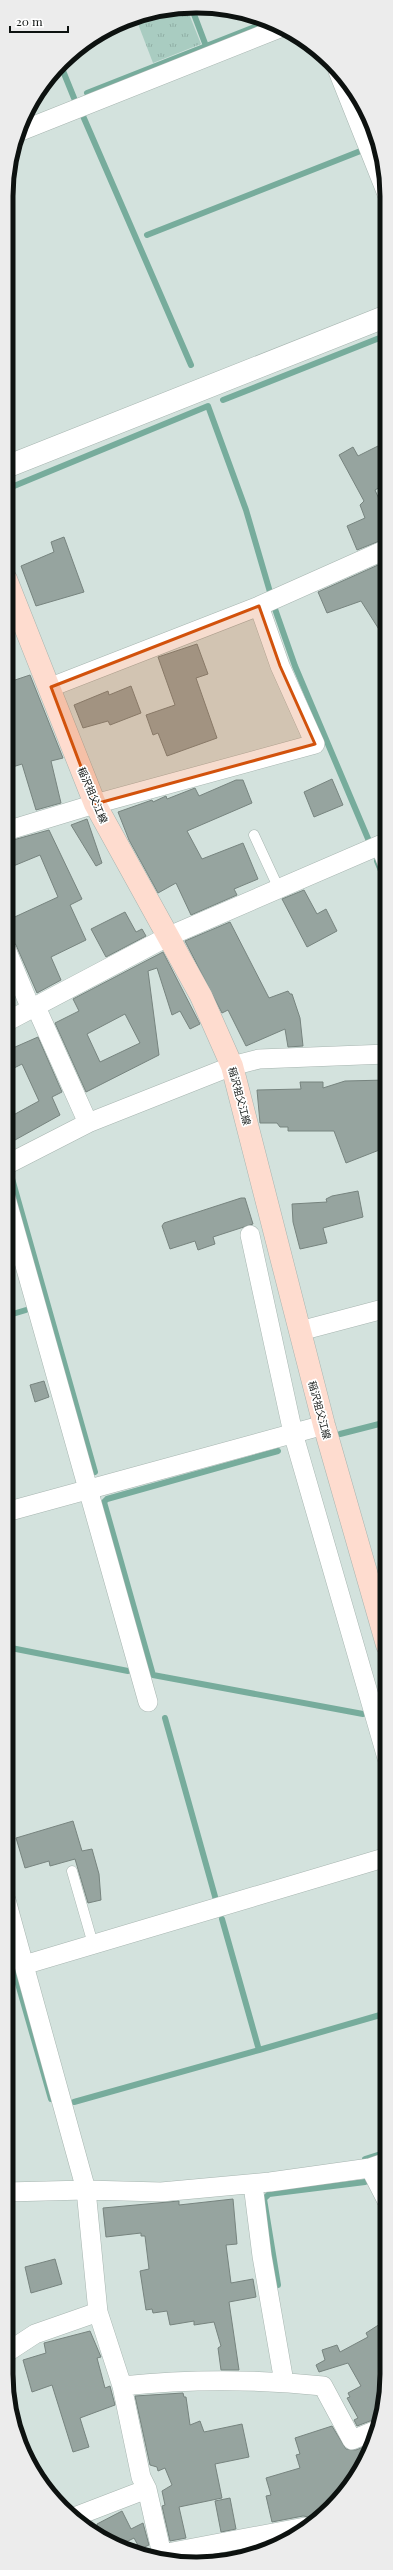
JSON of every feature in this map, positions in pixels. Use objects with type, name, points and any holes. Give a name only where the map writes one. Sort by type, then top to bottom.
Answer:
[{"type":"main road","name":"稲沢祖父江線","points":[[13,596],[51,687],[95,804],[167,938],[201,996],[232,1066],[324,1425],[378,1585],[380,1598]]},
{"type":"street","points":[[26,129],[274,30]]},
{"type":"street","points":[[348,94],[375,153]]},
{"type":"street","points":[[13,464],[380,319]]},
{"type":"street","points":[[51,687],[259,606],[380,552]]},
{"type":"street","points":[[13,829],[95,804],[315,744],[280,666],[259,606]]},
{"type":"street","points":[[13,1018],[167,938],[279,889],[380,851]]},
{"type":"street","points":[[13,964],[88,1124]]},
{"type":"street","points":[[13,1162],[88,1124],[232,1066],[259,1059],[380,1054]]},
{"type":"street","points":[[13,1223],[148,1702]]},
{"type":"street","points":[[250,1236],[293,1433],[380,1734]]},
{"type":"street","points":[[300,1331],[380,1310]]},
{"type":"street","points":[[13,1510],[324,1425]]},
{"type":"street","points":[[24,1965],[380,1860]]},
{"type":"street","points":[[13,1938],[24,1965],[86,2190],[98,2312],[122,2386],[140,2477],[147,2489],[162,2553]]},
{"type":"street","points":[[13,2192],[86,2190],[160,2192],[253,2184],[378,2165]]},
{"type":"street","points":[[253,2184],[262,2256],[284,2382]]},
{"type":"street","points":[[13,2348],[35,2334],[98,2312]]},
{"type":"street","points":[[122,2386],[168,2381],[284,2382],[323,2386],[352,2440],[370,2433]]},
{"type":"street","points":[[79,2514],[147,2489]]},
{"type":"street","points":[[170,2555],[292,2530]]},
{"type":"lane","points":[[254,835],[279,889]]},
{"type":"lane","points":[[72,1871],[93,1944]]},
{"type":"highlighted area","points":[[259,606],[280,666],[315,744],[95,804],[51,687]]},
{"type":"green space","points":[[189,13],[201,44],[153,63],[138,23],[149,19]]},
{"type":"building","points":[[380,445],[380,487],[375,490],[380,501],[380,541],[357,550],[347,526],[365,518],[360,505],[364,501],[339,455],[353,447],[358,456]]},
{"type":"building","points":[[64,537],[84,592],[36,606],[21,566],[54,552],[51,542]]},
{"type":"building","points":[[380,564],[380,631],[361,601],[327,613],[318,592]]},
{"type":"building","points":[[197,644],[208,674],[196,678],[217,738],[167,756],[158,733],[153,735],[146,715],[175,705],[158,657]]},
{"type":"building","points":[[30,675],[63,758],[51,761],[61,803],[36,810],[22,764],[13,767],[13,681]]},
{"type":"building","points":[[131,686],[141,713],[110,725],[108,721],[83,728],[74,705],[108,691],[109,695]]},
{"type":"building","points":[[332,779],[343,805],[314,817],[304,792]]},
{"type":"building","points":[[236,780],[243,780],[252,803],[187,831],[202,859],[243,843],[258,879],[234,889],[237,895],[191,915],[176,883],[158,893],[129,840],[118,812],[152,800],[153,802],[166,796],[167,799],[195,788],[199,796]]},
{"type":"building","points":[[87,819],[102,863],[96,866],[71,825]]},
{"type":"building","points":[[49,830],[82,899],[70,905],[86,940],[51,957],[61,980],[37,993],[13,941],[13,918],[58,897],[40,855],[13,866],[13,840]]},
{"type":"building","points":[[304,890],[317,914],[326,909],[337,931],[307,947],[282,899]]},
{"type":"building","points":[[125,912],[136,932],[142,929],[146,936],[106,957],[91,929]]},
{"type":"building","points":[[230,922],[269,998],[288,991],[292,994],[300,1018],[303,1046],[288,1047],[285,1029],[246,1046],[228,1010],[222,1013],[185,941]]},
{"type":"building","points":[[163,952],[200,1024],[190,1029],[180,1011],[172,1015],[157,968],[148,971],[159,1055],[86,1092],[55,1023],[79,1011],[73,999]],"holes":[[[125,1014],[140,1043],[100,1062],[87,1034]]]},
{"type":"building","points":[[38,1037],[62,1092],[52,1097],[60,1115],[13,1141],[13,1115],[39,1101],[22,1064],[13,1068],[13,1048]]},
{"type":"building","points":[[380,1080],[380,1150],[346,1163],[334,1131],[288,1131],[288,1127],[280,1127],[277,1123],[260,1123],[257,1090],[301,1089],[300,1082],[323,1082],[323,1088],[345,1081]]},
{"type":"building","points":[[358,1191],[363,1217],[323,1228],[327,1243],[300,1249],[293,1222],[292,1204],[327,1202],[326,1199],[332,1196]]},
{"type":"building","points":[[245,1198],[253,1224],[213,1237],[215,1244],[198,1250],[195,1241],[170,1249],[162,1226],[164,1223]]},
{"type":"building","points":[[44,1381],[49,1397],[35,1402],[30,1385]]},
{"type":"building","points":[[73,1821],[82,1851],[92,1849],[99,1874],[101,1900],[88,1903],[75,1859],[50,1866],[49,1861],[25,1868],[16,1838]]},
{"type":"building","points":[[233,2199],[237,2244],[226,2245],[231,2283],[253,2279],[256,2297],[229,2302],[239,2370],[221,2370],[218,2348],[221,2346],[214,2322],[194,2325],[194,2321],[170,2325],[167,2311],[153,2313],[152,2309],[146,2310],[140,2271],[149,2269],[145,2236],[141,2236],[141,2233],[106,2237],[103,2208],[179,2201],[179,2205]]},
{"type":"building","points":[[55,2259],[62,2284],[31,2293],[25,2267]]},
{"type":"building","points":[[380,2324],[380,2386],[374,2421],[357,2426],[354,2420],[358,2418],[347,2398],[350,2397],[348,2393],[361,2386],[348,2363],[319,2372],[316,2365],[325,2360],[322,2350],[337,2345],[340,2352],[368,2337],[366,2333]]},
{"type":"building","points":[[90,2331],[101,2357],[97,2358],[105,2388],[110,2386],[115,2405],[80,2418],[89,2447],[73,2452],[52,2385],[32,2392],[23,2360],[46,2353],[44,2343]]},
{"type":"building","points":[[183,2393],[184,2397],[186,2397],[190,2425],[200,2421],[204,2432],[242,2424],[249,2457],[215,2464],[222,2498],[179,2507],[186,2538],[170,2541],[162,2506],[165,2505],[162,2491],[172,2485],[165,2468],[158,2471],[157,2467],[150,2465],[135,2396]]},
{"type":"building","points":[[332,2426],[346,2449],[356,2450],[365,2446],[342,2485],[326,2503],[310,2518],[303,2516],[272,2522],[266,2496],[271,2495],[266,2478],[300,2468],[296,2455],[300,2454],[295,2438]]},
{"type":"building","points":[[230,2498],[236,2529],[221,2532],[215,2501]]},
{"type":"building","points":[[122,2511],[131,2529],[143,2523],[149,2545],[142,2548],[139,2547],[134,2538],[125,2543],[97,2527],[97,2524]]},
{"type":"waterway","points":[[194,13],[206,46]]},
{"type":"waterway","points":[[87,93],[260,25]]},
{"type":"waterway","points":[[63,71],[74,98]]},
{"type":"waterway","points":[[83,116],[191,365]]},
{"type":"waterway","points":[[147,235],[363,150]]},
{"type":"waterway","points":[[223,400],[380,338]]},
{"type":"waterway","points":[[14,486],[208,406],[246,510],[270,592]]},
{"type":"waterway","points":[[275,609],[295,666],[369,841]]},
{"type":"waterway","points":[[377,861],[380,868]]},
{"type":"waterway","points":[[13,1182],[95,1472]]},
{"type":"waterway","points":[[13,1314],[26,1310]]},
{"type":"waterway","points":[[340,1434],[380,1424]]},
{"type":"waterway","points":[[278,1451],[107,1499],[104,1502],[153,1675],[363,1714]]},
{"type":"waterway","points":[[13,1648],[128,1671]]},
{"type":"waterway","points":[[165,1718],[216,1900]]},
{"type":"waterway","points":[[74,2102],[259,2050],[222,1919]]},
{"type":"waterway","points":[[13,1966],[51,2099]]},
{"type":"waterway","points":[[259,2050],[380,2015]]},
{"type":"waterway","points":[[365,2159],[380,2154]]},
{"type":"waterway","points":[[278,2285],[264,2199],[269,2194],[365,2182]]}]
